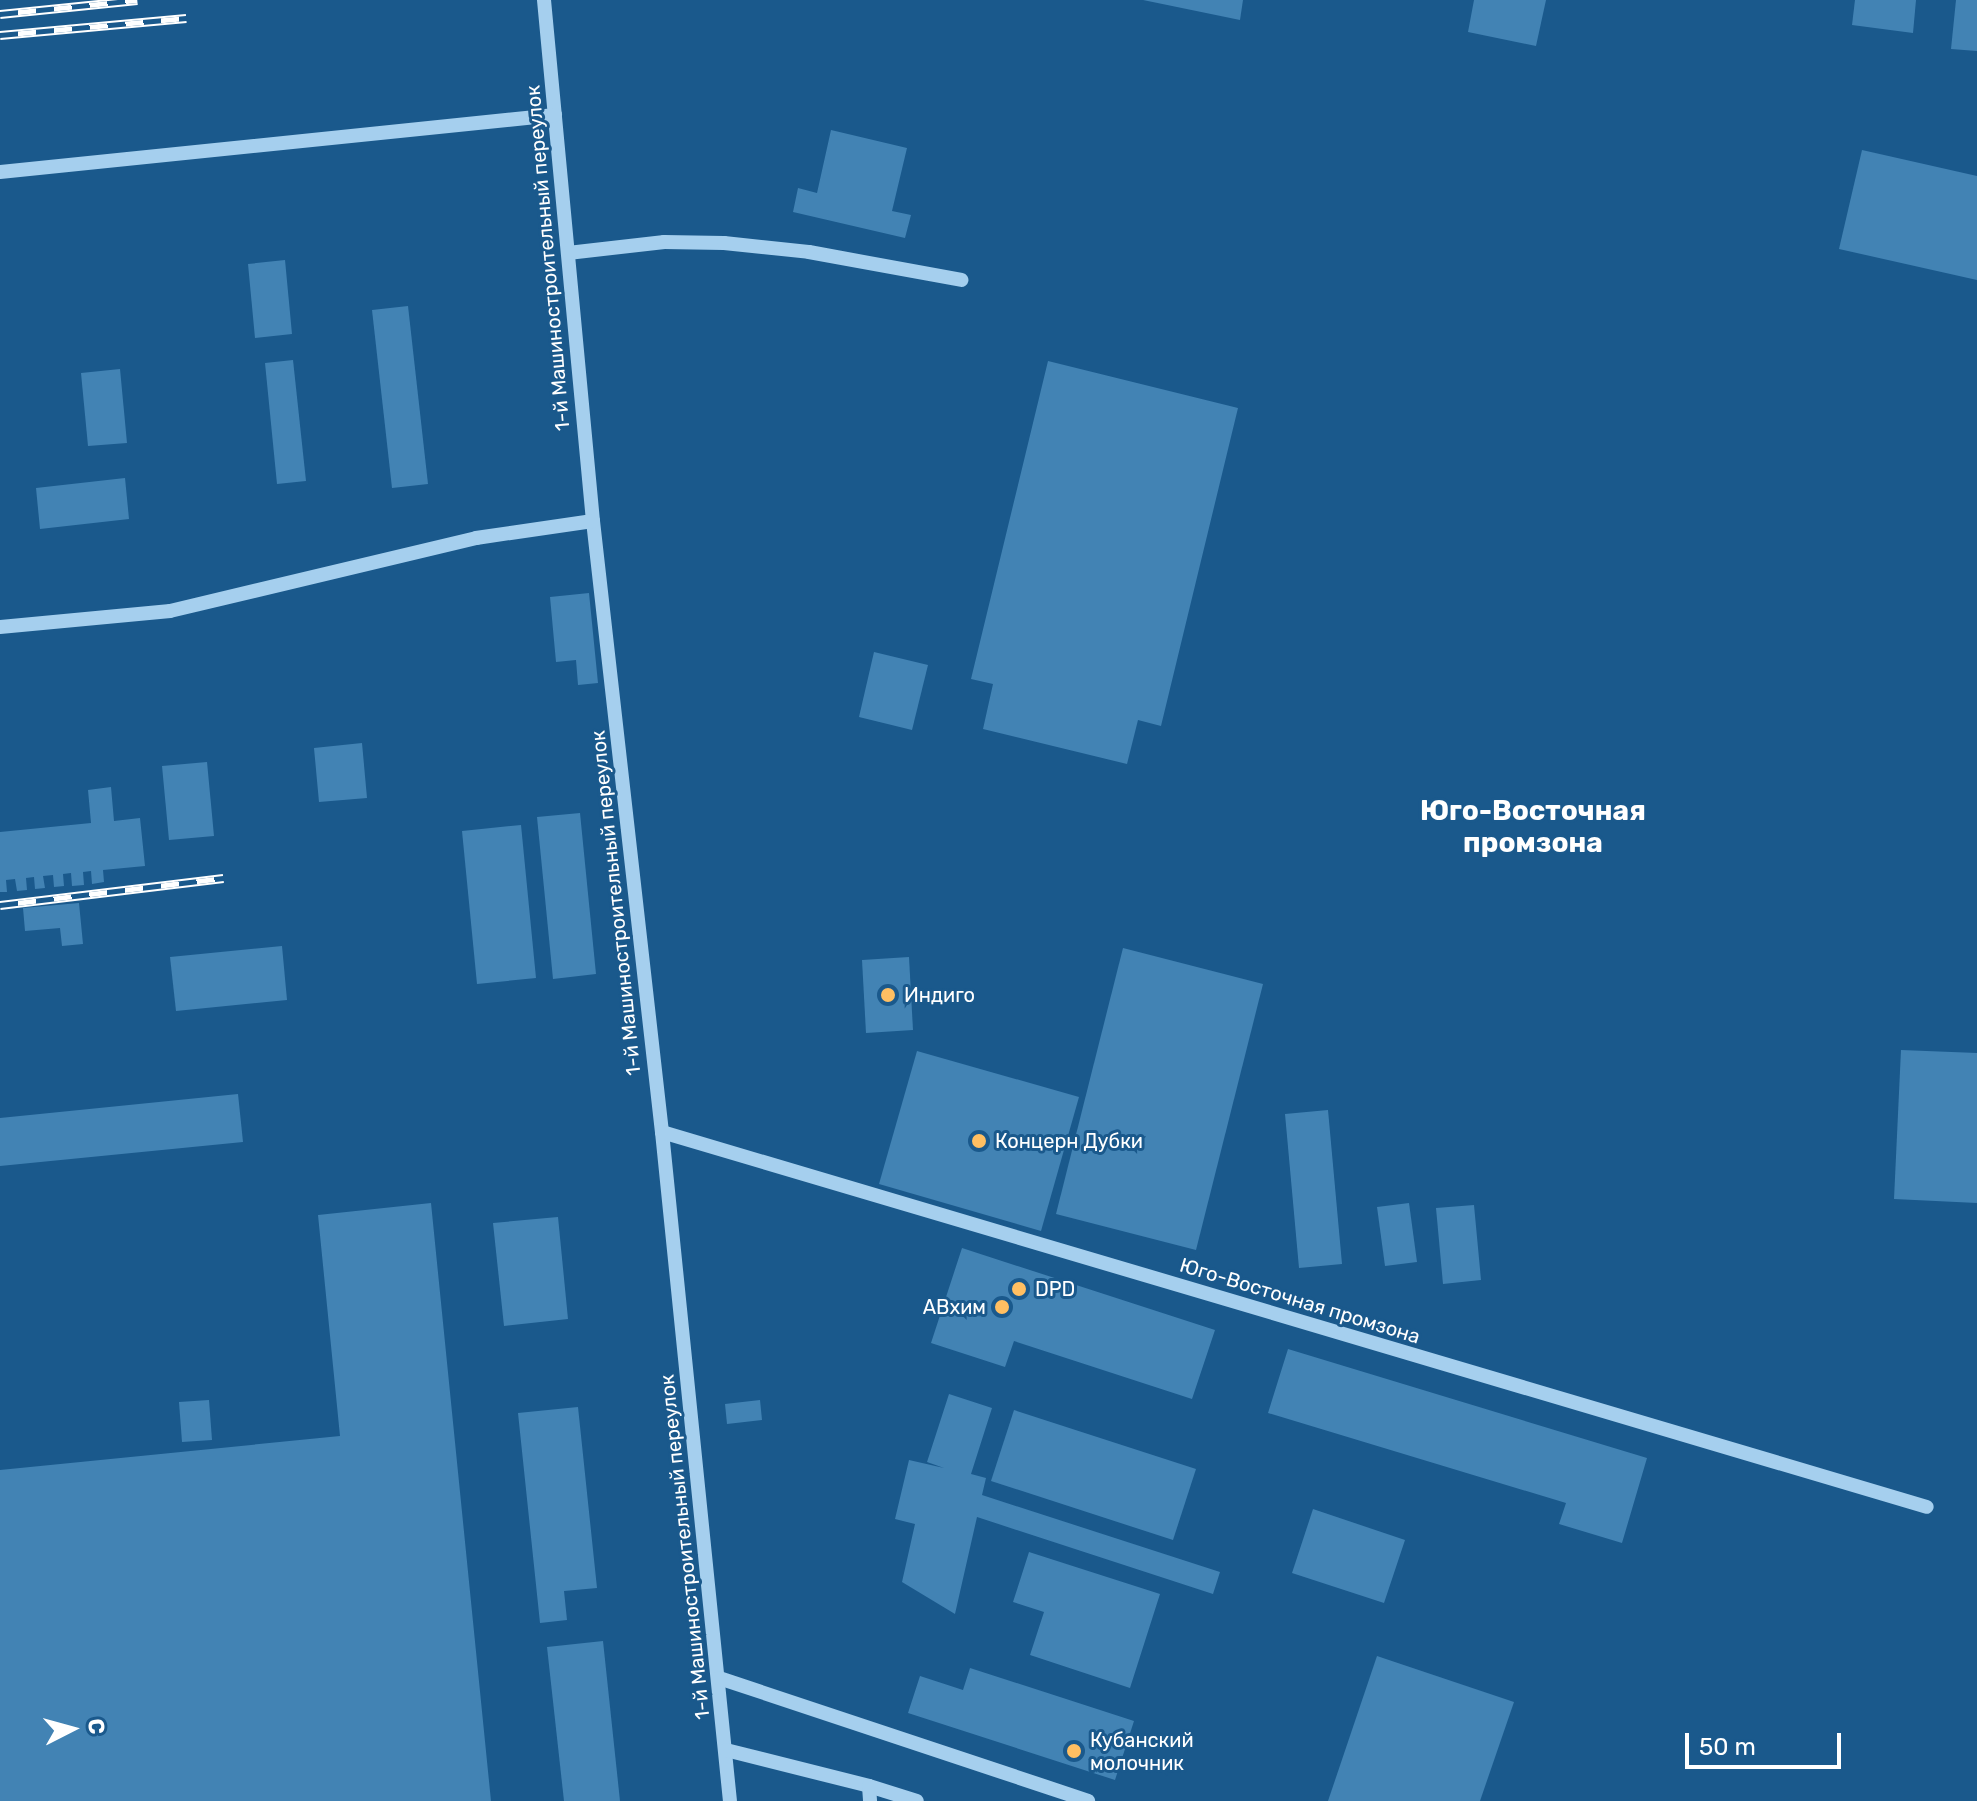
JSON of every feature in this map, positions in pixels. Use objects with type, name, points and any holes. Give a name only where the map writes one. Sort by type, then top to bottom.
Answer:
[{"type":"street","name":"1-й Машиностроительный переулок","points":[[544,0],[593,521],[662,1132],[730,1801]]},
{"type":"street","points":[[0,172],[555,115]]},
{"type":"street","points":[[568,253],[664,242],[724,243],[809,252],[961,280]]},
{"type":"street","points":[[0,627],[170,611],[476,538],[593,521]]},
{"type":"street","name":"Юго-Восточная промзона","points":[[662,1132],[1927,1507]]},
{"type":"street","points":[[719,1678],[1088,1801]]},
{"type":"street","points":[[726,1750],[869,1793],[917,1801]]},
{"type":"building","points":[[1143,0],[1243,0],[1240,20]]},
{"type":"building","points":[[1474,0],[1546,0],[1536,46],[1468,32]]},
{"type":"building","points":[[1855,0],[1916,0],[1913,33],[1852,25]]},
{"type":"building","points":[[1956,0],[1977,0],[1977,51],[1951,49]]},
{"type":"building","points":[[831,130],[907,148],[892,211],[911,215],[905,238],[793,212],[798,188],[817,193]]},
{"type":"building","points":[[1862,150],[1977,176],[1977,280],[1839,249]]},
{"type":"building","points":[[285,260],[292,334],[255,338],[248,264]]},
{"type":"building","points":[[408,306],[428,484],[392,488],[372,310]]},
{"type":"building","points":[[293,360],[306,481],[277,484],[265,363]]},
{"type":"building","points":[[1048,361],[1238,408],[1161,726],[1138,720],[1127,764],[983,729],[993,684],[971,679]]},
{"type":"building","points":[[120,369],[127,443],[88,446],[81,373]]},
{"type":"building","points":[[125,478],[129,519],[40,529],[36,488]]},
{"type":"building","points":[[589,593],[598,683],[578,685],[576,660],[556,662],[550,597]]},
{"type":"building","points":[[874,652],[928,665],[912,730],[859,717]]},
{"type":"building","points":[[362,743],[367,798],[319,802],[314,748]]},
{"type":"building","points":[[207,762],[214,836],[169,840],[162,766]]},
{"type":"building","points":[[111,787],[114,821],[140,818],[145,866],[103,870],[104,882],[92,884],[91,871],[83,872],[84,885],[72,886],[71,873],[63,874],[64,886],[54,887],[53,875],[43,876],[45,888],[35,889],[34,877],[26,878],[27,890],[17,891],[15,879],[6,880],[7,892],[0,892],[0,832],[91,823],[88,790]]},
{"type":"building","points":[[580,813],[596,974],[553,979],[537,817]]},
{"type":"building","points":[[521,825],[536,978],[477,984],[462,831]]},
{"type":"building","points":[[79,903],[83,944],[62,946],[60,928],[25,931],[23,908]]},
{"type":"building","points":[[282,946],[287,1000],[176,1011],[170,957]]},
{"type":"building","points":[[1123,948],[1263,984],[1196,1250],[1056,1214]]},
{"type":"building","name":"Индиго","points":[[909,957],[913,1030],[866,1033],[862,960]]},
{"type":"building","points":[[1901,1050],[1977,1053],[1977,1203],[1894,1199]]},
{"type":"building","name":"Концерн Дубки","points":[[917,1051],[1079,1097],[1041,1231],[879,1184]]},
{"type":"building","points":[[238,1094],[243,1142],[0,1166],[0,1118]]},
{"type":"building","points":[[1328,1110],[1342,1264],[1299,1268],[1285,1114]]},
{"type":"building","points":[[431,1203],[491,1801],[0,1801],[0,1470],[340,1436],[318,1215]]},
{"type":"building","points":[[1409,1203],[1417,1262],[1385,1266],[1377,1207]]},
{"type":"building","points":[[1474,1205],[1481,1280],[1443,1284],[1436,1208]]},
{"type":"building","points":[[558,1217],[568,1319],[504,1326],[493,1223]]},
{"type":"building","name":"DPD","points":[[962,1248],[1215,1330],[1192,1399],[1014,1341],[1005,1367],[931,1343]]},
{"type":"building","points":[[1288,1349],[1647,1458],[1622,1543],[1559,1524],[1566,1503],[1268,1413]]},
{"type":"building","points":[[949,1394],[992,1408],[971,1474],[986,1478],[982,1495],[1220,1572],[1213,1594],[977,1517],[955,1614],[902,1582],[915,1524],[895,1519],[909,1460],[944,1468],[927,1462]]},
{"type":"building","points":[[209,1400],[212,1440],[182,1442],[179,1402]]},
{"type":"building","points":[[760,1400],[762,1420],[727,1424],[725,1404]]},
{"type":"building","points":[[578,1407],[597,1588],[564,1591],[567,1620],[540,1623],[518,1413]]},
{"type":"building","points":[[1014,1410],[1196,1469],[1173,1540],[991,1481]]},
{"type":"building","points":[[1313,1509],[1405,1540],[1384,1603],[1292,1573]]},
{"type":"building","points":[[1029,1552],[1160,1594],[1130,1688],[1030,1655],[1044,1612],[1013,1602]]},
{"type":"building","points":[[603,1641],[620,1801],[564,1801],[547,1647]]},
{"type":"building","points":[[1377,1656],[1514,1702],[1480,1801],[1328,1801]]},
{"type":"building","name":"Кубанский молочник","points":[[970,1668],[1134,1721],[1115,1780],[908,1713],[920,1676],[963,1690]]},
{"type":"railway","points":[[0,14],[137,0]]},
{"type":"railway","points":[[0,35],[186,18]]},
{"type":"railway","points":[[0,905],[223,878]]},
{"type":"place","name":"Индиго","points":[[888,995]]},
{"type":"place","name":"Концерн Дубки","points":[[979,1141]]},
{"type":"place","name":"DPD","points":[[1019,1289]]},
{"type":"place","name":"АВхим","points":[[1002,1307]]},
{"type":"place","name":"Кубанский молочник","points":[[1074,1751]]},
{"type":"district","name":"Юго-Восточная промзона","points":[[1533,827]]}]
